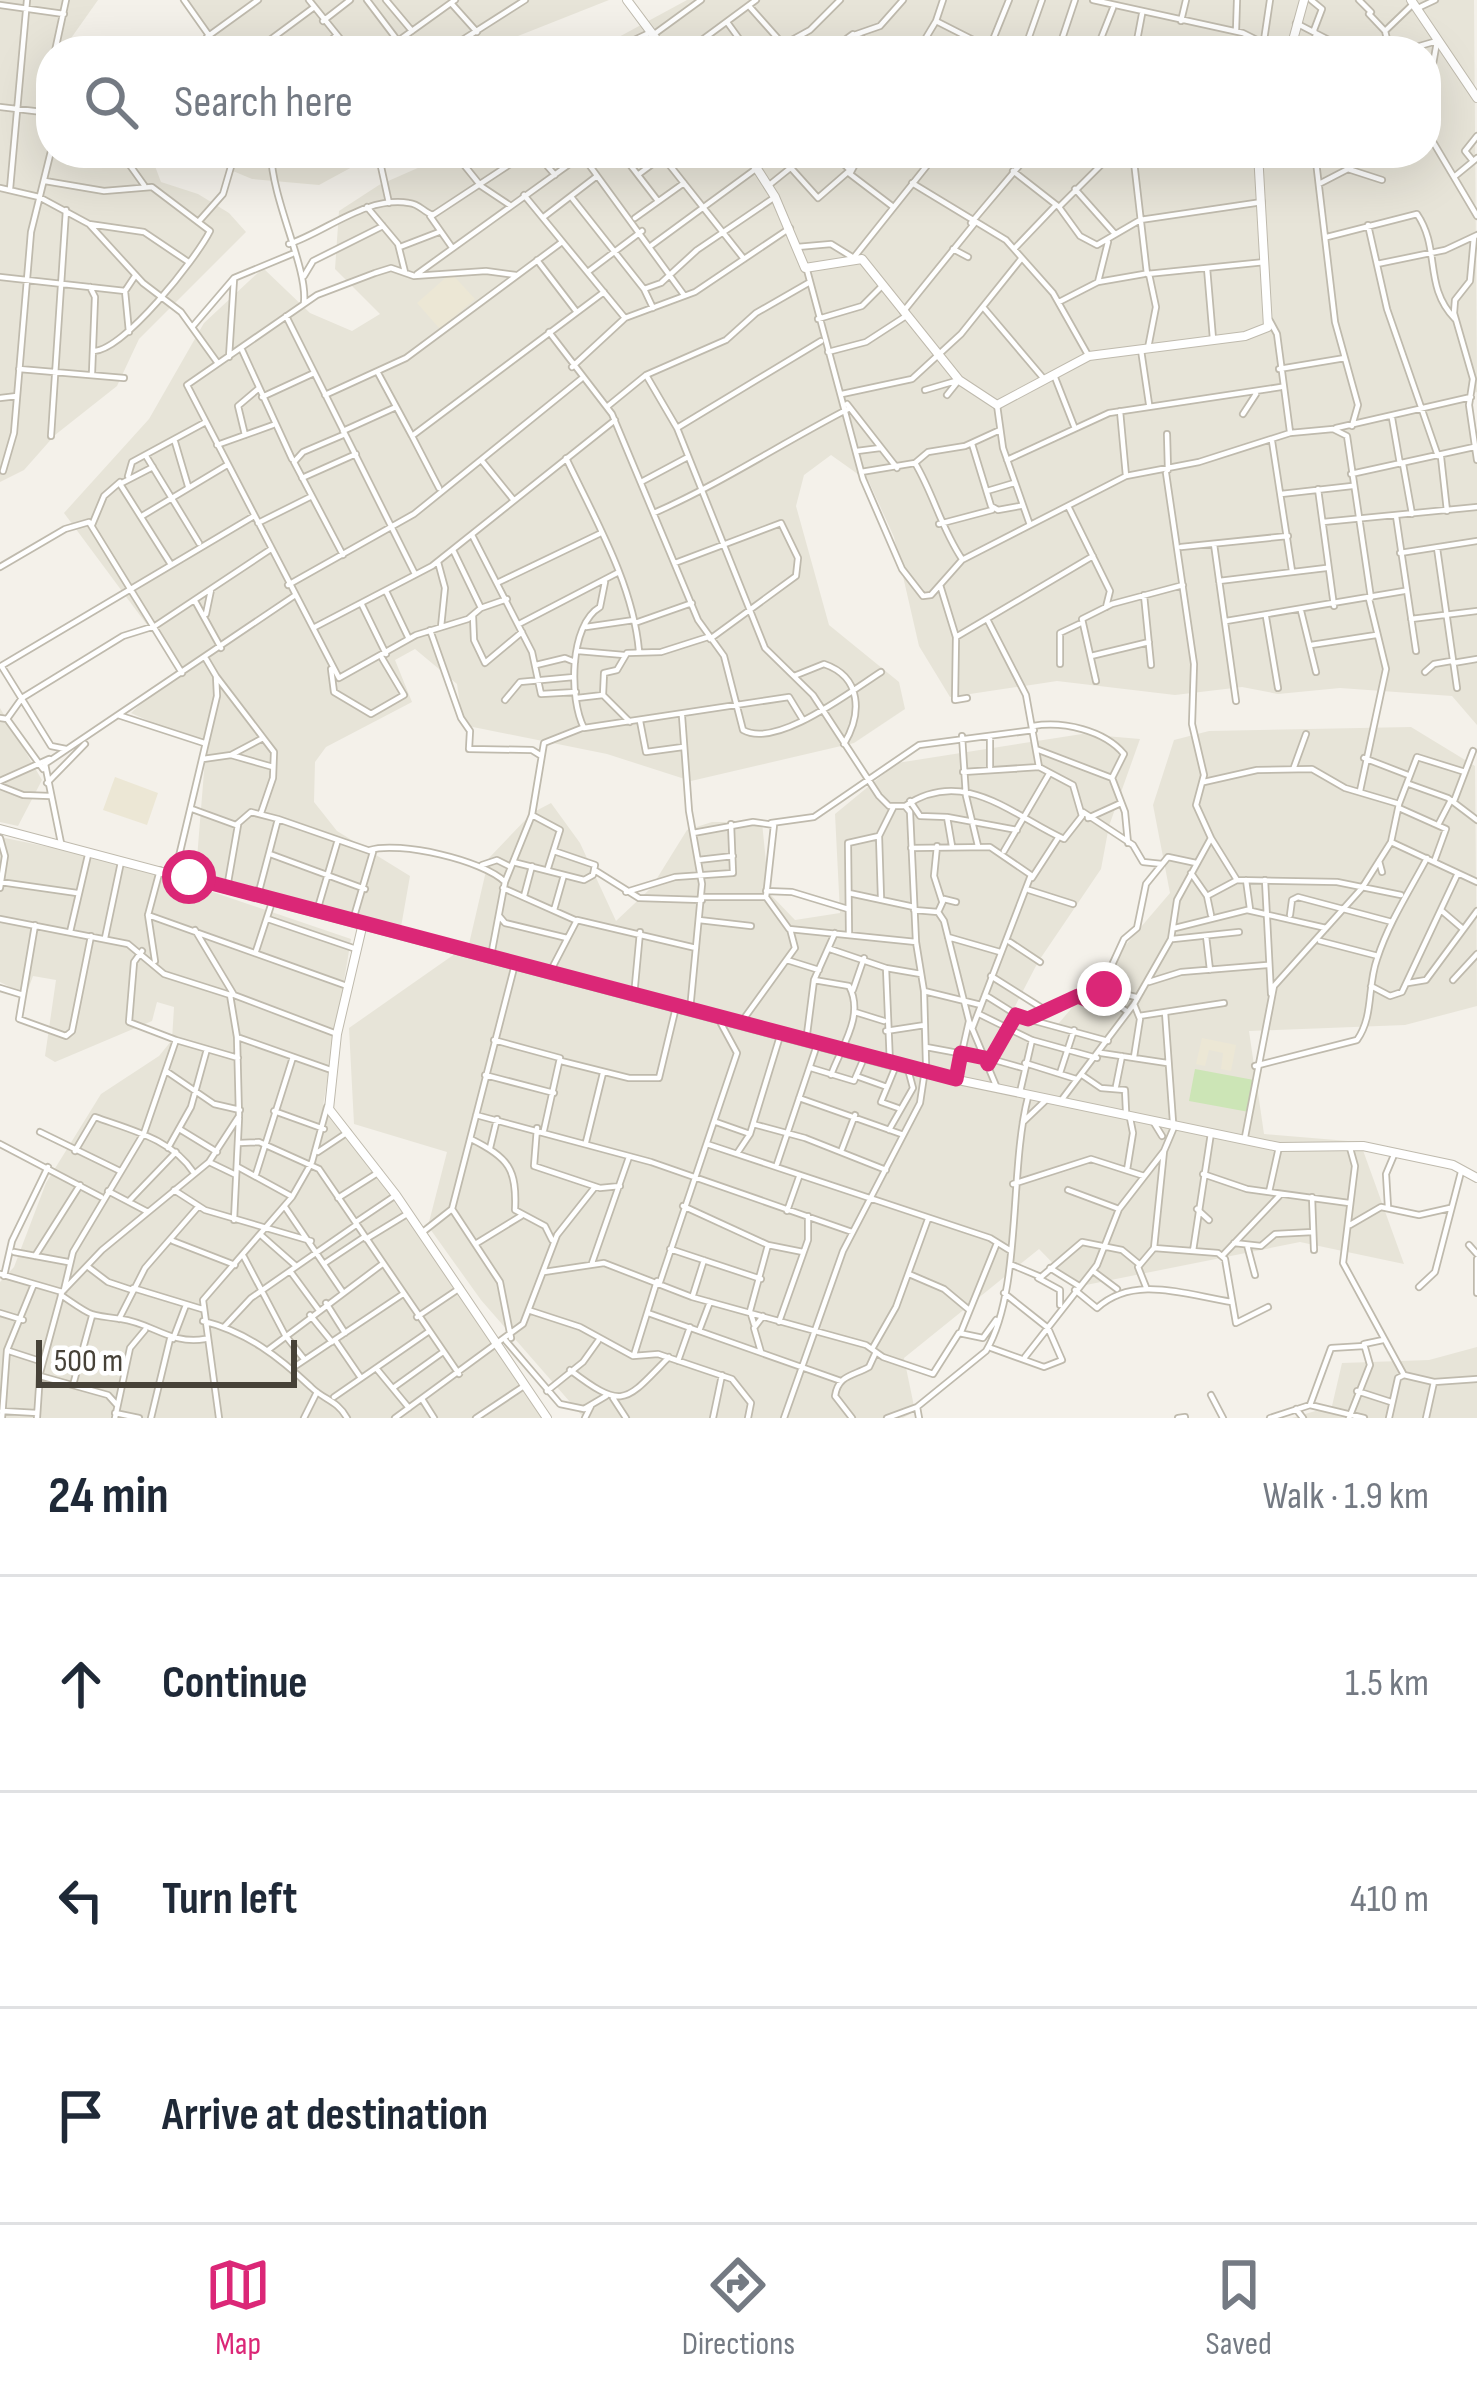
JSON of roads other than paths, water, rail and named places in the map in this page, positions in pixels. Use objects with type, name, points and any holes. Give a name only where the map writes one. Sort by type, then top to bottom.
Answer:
[{"type":"street","points":[[59,36],[66,0]]},
{"type":"street","points":[[196,0],[186,3],[206,36]]},
{"type":"street","points":[[208,36],[259,0]]},
{"type":"street","points":[[309,0],[337,35]]},
{"type":"street","points":[[294,22],[322,20],[350,0]]},
{"type":"street","points":[[367,0],[394,36]]},
{"type":"street","points":[[386,0],[412,31]]},
{"type":"street","points":[[470,36],[525,0]]},
{"type":"street","points":[[627,0],[652,34]]},
{"type":"street","points":[[647,36],[701,0]]},
{"type":"street","points":[[708,36],[756,0]]},
{"type":"street","points":[[802,36],[840,0]]},
{"type":"street","points":[[854,36],[884,23],[904,0]]},
{"type":"street","points":[[927,36],[943,0]]},
{"type":"street","points":[[994,36],[1009,0]]},
{"type":"street","points":[[1029,36],[1042,0]]},
{"type":"street","points":[[1063,36],[1075,0]]},
{"type":"street","points":[[1093,0],[1243,36]]},
{"type":"street","points":[[1181,22],[1186,0]]},
{"type":"street","points":[[1236,31],[1237,0]]},
{"type":"street","points":[[1264,36],[1270,0]]},
{"type":"street","points":[[1293,36],[1307,0],[1322,9],[1316,36]]},
{"type":"street","points":[[1359,0],[1371,9],[1370,16],[1386,36]]},
{"type":"street","points":[[1385,31],[1414,4],[1435,0]]},
{"type":"street","points":[[405,36],[449,2],[477,32]]},
{"type":"street","points":[[0,5],[26,4],[64,14]]},
{"type":"street","points":[[26,4],[3,189],[39,197],[89,224],[192,328],[217,362]]},
{"type":"street","points":[[1414,4],[1436,36]]},
{"type":"street","points":[[749,6],[775,36]]},
{"type":"street","points":[[275,36],[313,8]]},
{"type":"street","points":[[1102,36],[1113,8]]},
{"type":"street","points":[[940,13],[946,25]]},
{"type":"street","points":[[1138,36],[1142,14]]},
{"type":"street","points":[[936,21],[966,36]]},
{"type":"street","points":[[727,22],[736,36]]},
{"type":"street","points":[[1296,23],[1322,36]]},
{"type":"street","points":[[1441,44],[1477,98]]},
{"type":"street","points":[[0,107],[36,111]]},
{"type":"street","points":[[1454,177],[1475,160],[1466,151],[1477,136]]},
{"type":"street","points":[[1441,157],[1477,216]]},
{"type":"street","points":[[3,471],[45,168]]},
{"type":"street","points":[[94,352],[129,332],[211,232],[166,194],[144,184],[132,168]]},
{"type":"street","points":[[198,222],[223,194],[231,168]]},
{"type":"street","points":[[274,168],[289,244],[303,278],[304,303]]},
{"type":"street","points":[[381,168],[389,203]]},
{"type":"street","points":[[466,168],[481,186],[511,206]]},
{"type":"street","points":[[430,216],[506,168]]},
{"type":"street","points":[[549,168],[555,175]]},
{"type":"street","points":[[414,276],[564,168]]},
{"type":"street","points":[[592,168],[684,295]]},
{"type":"street","points":[[633,168],[658,201]]},
{"type":"street","points":[[638,175],[646,168]]},
{"type":"street","points":[[673,168],[744,259]]},
{"type":"street","points":[[652,245],[701,209],[743,168]]},
{"type":"street","points":[[758,168],[807,270],[861,472],[910,582],[927,597],[962,560],[1126,476],[1167,470],[1290,433],[1352,426],[1471,397]]},
{"type":"street","points":[[768,186],[791,168],[818,198],[849,170],[893,206]]},
{"type":"street","points":[[807,270],[853,256],[924,168]]},
{"type":"street","points":[[1014,249],[1097,168]]},
{"type":"street","points":[[1135,168],[1156,307],[1145,348],[1149,404]]},
{"type":"street","points":[[1259,168],[1270,321],[1290,433]]},
{"type":"street","points":[[1317,168],[1335,322],[1358,405],[1352,426]]},
{"type":"street","points":[[1319,184],[1348,169],[1382,180]]},
{"type":"street","points":[[828,352],[866,342],[905,314],[1013,170],[1097,245],[1140,220],[1262,202]]},
{"type":"street","points":[[544,218],[598,176]]},
{"type":"street","points":[[45,181],[116,191],[144,184]]},
{"type":"street","points":[[633,220],[684,183]]},
{"type":"street","points":[[912,183],[1014,249],[1059,302],[1089,356]]},
{"type":"street","points":[[1075,189],[1112,236]]},
{"type":"street","points":[[524,195],[625,318]]},
{"type":"street","points":[[572,197],[644,289],[653,308]]},
{"type":"street","points":[[644,289],[775,197]]},
{"type":"street","points":[[289,244],[325,232],[367,207],[413,202],[430,216],[451,246]]},
{"type":"street","points":[[367,207],[400,248],[405,272]]},
{"type":"street","points":[[51,436],[66,211]]},
{"type":"street","points":[[1327,237],[1417,214],[1435,251],[1434,290],[1455,319],[1475,380],[1471,397],[1477,460]]},
{"type":"street","points":[[89,224],[144,232],[188,262]]},
{"type":"street","points":[[1368,225],[1439,455],[1447,511]]},
{"type":"street","points":[[303,278],[313,261],[382,226]]},
{"type":"street","points":[[572,368],[625,318],[684,295],[790,229]]},
{"type":"street","points":[[588,272],[642,231]]},
{"type":"street","points":[[400,248],[440,232]]},
{"type":"street","points":[[1098,282],[1112,236]]},
{"type":"street","points":[[1377,264],[1475,236]]},
{"type":"street","points":[[1464,291],[1475,236]]},
{"type":"street","points":[[325,395],[378,373],[562,242]]},
{"type":"street","points":[[797,248],[831,244],[853,256],[959,380],[997,405],[1007,460],[1030,525]]},
{"type":"street","points":[[953,249],[968,256]]},
{"type":"street","points":[[192,328],[234,278],[292,254]]},
{"type":"street","points":[[842,394],[905,382],[939,356],[1022,259]]},
{"type":"street","points":[[537,260],[576,311]]},
{"type":"street","points":[[1059,302],[1098,282],[1268,262]]},
{"type":"street","points":[[1208,268],[1213,339]]},
{"type":"street","points":[[362,603],[404,695],[371,714],[334,692],[331,669],[313,627],[287,585],[187,385],[304,303],[384,269],[414,276],[485,271],[516,275]]},
{"type":"street","points":[[129,332],[125,290],[136,275]]},
{"type":"street","points":[[0,277],[125,290]]},
{"type":"street","points":[[229,357],[234,278]]},
{"type":"street","points":[[608,406],[646,375],[721,343],[756,313],[810,281]]},
{"type":"street","points":[[818,319],[862,306],[882,286]]},
{"type":"street","points":[[90,287],[95,297],[92,373]]},
{"type":"street","points":[[1455,319],[1455,300],[1477,287]]},
{"type":"street","points":[[412,436],[604,292]]},
{"type":"street","points":[[983,307],[1048,376],[1074,426]]},
{"type":"street","points":[[286,316],[416,576]]},
{"type":"street","points":[[997,405],[1089,356],[1261,332],[1270,321]]},
{"type":"street","points":[[549,332],[615,420],[692,603],[726,660],[743,730],[751,735],[803,720],[881,672]]},
{"type":"street","points":[[677,428],[823,340]]},
{"type":"street","points":[[242,350],[274,424],[343,556]]},
{"type":"street","points":[[1280,369],[1345,358]]},
{"type":"street","points":[[19,369],[124,379]]},
{"type":"street","points":[[262,398],[314,373]]},
{"type":"street","points":[[378,373],[440,490]]},
{"type":"street","points":[[646,375],[677,428],[765,648],[823,711],[865,777],[893,808]]},
{"type":"street","points":[[287,585],[392,529],[581,379]]},
{"type":"street","points":[[926,390],[959,380]]},
{"type":"street","points":[[947,394],[959,380]]},
{"type":"street","points":[[1007,460],[1042,448],[1074,426],[1120,411],[1281,387]]},
{"type":"street","points":[[245,435],[238,406],[258,388]]},
{"type":"street","points":[[1243,414],[1259,391]]},
{"type":"street","points":[[0,398],[17,396]]},
{"type":"street","points":[[847,406],[897,468]]},
{"type":"street","points":[[654,513],[700,492],[847,406]]},
{"type":"street","points":[[294,462],[303,452],[396,407]]},
{"type":"street","points":[[1120,411],[1126,476]]},
{"type":"street","points":[[1392,418],[1412,514]]},
{"type":"street","points":[[313,627],[438,561],[615,420]]},
{"type":"street","points":[[128,478],[132,462],[204,423]]},
{"type":"street","points":[[215,445],[274,424]]},
{"type":"street","points":[[1333,429],[1347,436],[1370,598],[1386,672],[1360,792]]},
{"type":"street","points":[[861,472],[916,463],[928,452],[972,444],[1000,430]]},
{"type":"street","points":[[1167,434],[1167,470],[1194,664],[1192,701],[1204,782],[1196,805],[1237,880]]},
{"type":"street","points":[[1272,439],[1292,572]]},
{"type":"street","points":[[175,442],[188,486]]},
{"type":"street","points":[[972,444],[994,509]]},
{"type":"street","points":[[1351,474],[1476,447]]},
{"type":"street","points":[[856,451],[880,448]]},
{"type":"street","points":[[302,478],[356,454]]},
{"type":"street","points":[[146,456],[199,544]]},
{"type":"street","points":[[566,458],[617,573],[639,651]]},
{"type":"street","points":[[641,482],[686,458]]},
{"type":"street","points":[[480,459],[512,498]]},
{"type":"street","points":[[916,463],[939,524],[962,560]]},
{"type":"street","points":[[142,517],[227,464]]},
{"type":"street","points":[[92,525],[104,496],[120,482],[153,467]]},
{"type":"street","points":[[120,482],[170,563]]},
{"type":"street","points":[[987,491],[1015,482]]},
{"type":"street","points":[[1281,494],[1352,486]]},
{"type":"street","points":[[1318,489],[1334,606]]},
{"type":"street","points":[[71,748],[51,746],[1,665],[199,544],[310,497]]},
{"type":"street","points":[[939,524],[1022,505]]},
{"type":"street","points":[[1068,506],[1111,591],[1106,607]]},
{"type":"street","points":[[1322,522],[1477,507]]},
{"type":"street","points":[[1396,516],[1416,651]]},
{"type":"street","points":[[0,567],[65,529],[85,521],[92,525],[182,673]]},
{"type":"street","points":[[578,651],[661,652],[709,638],[799,572],[790,533],[782,523],[675,563]]},
{"type":"street","points":[[499,582],[599,534]]},
{"type":"street","points":[[472,535],[519,624],[542,695],[602,695],[630,722]]},
{"type":"street","points":[[1178,547],[1288,536]]},
{"type":"street","points":[[1399,553],[1477,541]]},
{"type":"street","points":[[1214,544],[1236,701]]},
{"type":"street","points":[[1437,548],[1457,688]]},
{"type":"street","points":[[61,843],[43,769],[4,719],[22,698],[123,636],[155,626],[271,549]]},
{"type":"street","points":[[454,550],[481,608]]},
{"type":"street","points":[[956,637],[1093,556]]},
{"type":"street","points":[[438,561],[445,588],[441,627]]},
{"type":"street","points":[[1219,581],[1326,568]]},
{"type":"street","points":[[519,624],[617,573]]},
{"type":"street","points":[[584,728],[575,662],[590,614],[599,609],[605,582]]},
{"type":"street","points":[[940,585],[956,637],[955,700],[967,698]]},
{"type":"street","points":[[1060,664],[1060,633],[1106,607],[1183,585]]},
{"type":"street","points":[[206,614],[211,590]]},
{"type":"street","points":[[386,591],[409,640]]},
{"type":"street","points":[[1226,621],[1404,591]]},
{"type":"street","points":[[1144,595],[1151,665]]},
{"type":"street","points":[[47,783],[118,715],[294,596]]},
{"type":"street","points":[[331,669],[341,679],[409,640],[507,599]]},
{"type":"street","points":[[195,601],[220,647]]},
{"type":"street","points":[[586,627],[634,622],[692,603]]},
{"type":"street","points":[[1301,611],[1316,672]]},
{"type":"street","points":[[1410,620],[1477,611]]},
{"type":"street","points":[[472,616],[474,640],[485,663],[522,632]]},
{"type":"street","points":[[1266,616],[1278,688]]},
{"type":"street","points":[[988,619],[1023,688],[1039,767]]},
{"type":"street","points":[[1079,624],[1096,680]]},
{"type":"street","points":[[430,630],[454,688],[460,718],[470,731],[469,749],[540,754]]},
{"type":"street","points":[[1311,645],[1377,635]]},
{"type":"street","points":[[1091,656],[1150,641]]},
{"type":"street","points":[[602,695],[604,673],[617,670],[624,655]]},
{"type":"street","points":[[536,665],[566,658],[575,662]]},
{"type":"street","points":[[206,659],[274,752],[275,768],[262,813]]},
{"type":"street","points":[[1425,672],[1434,664],[1477,659]]},
{"type":"street","points":[[794,676],[824,664],[844,674],[854,689],[857,716],[844,744]]},
{"type":"street","points":[[175,873],[217,696],[216,676]]},
{"type":"street","points":[[505,700],[515,684],[574,677]]},
{"type":"street","points":[[491,956],[504,885],[532,815],[544,743],[569,730],[736,709],[786,695],[803,720]]},
{"type":"street","points":[[569,730],[579,712]]},
{"type":"street","points":[[118,715],[205,744]]},
{"type":"street","points":[[682,716],[702,898],[690,1010]]},
{"type":"street","points":[[640,721],[646,752],[682,747]]},
{"type":"street","points":[[693,833],[731,824],[814,818],[865,777],[919,745],[1056,723],[1113,743],[1124,754],[1112,778]]},
{"type":"street","points":[[989,734],[990,767]]},
{"type":"street","points":[[1294,768],[1306,734]]},
{"type":"street","points":[[962,736],[963,772],[978,846]]},
{"type":"street","points":[[202,759],[231,755],[264,737]]},
{"type":"street","points":[[0,784],[35,761],[50,759],[89,738]]},
{"type":"street","points":[[1036,749],[1112,778],[1122,802],[1128,843]]},
{"type":"street","points":[[1438,826],[1473,751]]},
{"type":"street","points":[[231,755],[275,768]]},
{"type":"street","points":[[1244,1137],[1271,994],[1280,976],[1361,888],[1391,842],[1414,760],[1422,756],[1465,772]]},
{"type":"street","points":[[1364,758],[1408,775]]},
{"type":"street","points":[[43,769],[50,759]]},
{"type":"street","points":[[963,772],[1039,767],[1073,785],[1085,815],[1128,843],[1142,861],[1162,864]]},
{"type":"street","points":[[1204,782],[1294,768],[1318,770],[1448,831],[1403,895],[1378,956],[1367,1022],[1354,1043],[1255,1066]]},
{"type":"street","points":[[1004,851],[1049,774]]},
{"type":"street","points":[[0,784],[23,795],[50,796]]},
{"type":"street","points":[[1407,786],[1453,801],[1477,820]]},
{"type":"street","points":[[881,898],[879,836],[893,808],[943,790],[1026,814],[1058,838],[1070,836],[1085,815],[1122,802]]},
{"type":"street","points":[[908,803],[920,816],[973,819],[1017,830]]},
{"type":"street","points":[[784,1418],[852,1232],[920,1103],[926,1047],[924,991],[916,942],[908,803]]},
{"type":"street","points":[[192,809],[238,825]]},
{"type":"street","points":[[227,888],[238,825],[251,812],[372,853]]},
{"type":"street","points":[[532,815],[560,830],[547,870]]},
{"type":"street","points":[[947,817],[952,846]]},
{"type":"street","points":[[258,895],[278,819]]},
{"type":"street","points":[[740,1024],[796,944],[766,894],[775,829],[771,823]]},
{"type":"street","points":[[626,892],[701,873],[733,873],[731,824]]},
{"type":"street","points":[[0,829],[908,1069],[1279,1147],[1349,1146],[1394,1154],[1462,1169],[1477,1178]]},
{"type":"street","points":[[849,934],[848,843],[879,836]]},
{"type":"street","points":[[0,838],[5,856],[0,884],[77,892]]},
{"type":"street","points":[[972,1029],[1032,878],[1058,838]]},
{"type":"street","points":[[1063,1098],[1129,1013],[1171,939],[1177,900],[1211,838]]},
{"type":"street","points":[[317,911],[337,842]]},
{"type":"street","points":[[1391,842],[1477,882]]},
{"type":"street","points":[[937,846],[934,876],[942,901],[938,912],[969,1021],[997,1088]]},
{"type":"street","points":[[911,848],[978,846],[1004,851],[1032,878]]},
{"type":"street","points":[[219,1418],[203,1321],[206,1292],[263,1234],[312,1162],[324,1129],[372,853],[379,848],[482,865],[497,860],[584,880],[595,870]]},
{"type":"street","points":[[70,932],[89,849]]},
{"type":"street","points":[[554,850],[593,863],[595,870],[639,898],[792,892],[849,910]]},
{"type":"street","points":[[270,854],[365,889]]},
{"type":"street","points":[[698,860],[734,856]]},
{"type":"street","points":[[1028,1019],[1078,996],[1087,1000],[1100,991],[1124,939],[1137,928],[1146,884],[1172,856],[1196,862]]},
{"type":"street","points":[[105,938],[122,858]]},
{"type":"street","points":[[1379,861],[1382,872]]},
{"type":"street","points":[[482,865],[504,885],[576,920],[696,947]]},
{"type":"street","points":[[524,896],[532,866]]},
{"type":"street","points":[[154,965],[148,915],[160,869]]},
{"type":"street","points":[[1191,873],[1207,896],[1211,918]]},
{"type":"street","points":[[1372,986],[1395,996],[1408,982],[1458,873]]},
{"type":"street","points":[[554,910],[564,875]]},
{"type":"street","points":[[1207,896],[1237,880],[1265,878],[1403,895]]},
{"type":"street","points":[[1265,878],[1271,994]]},
{"type":"street","points":[[1246,880],[1250,910]]},
{"type":"street","points":[[1029,890],[1073,904]]},
{"type":"street","points":[[849,893],[938,912]]},
{"type":"street","points":[[1291,917],[1292,900],[1298,897],[1392,922]]},
{"type":"street","points":[[256,951],[274,899]]},
{"type":"street","points":[[942,901],[956,902]]},
{"type":"street","points":[[1175,928],[1250,910],[1327,928]]},
{"type":"street","points":[[1442,911],[1463,929]]},
{"type":"street","points":[[1408,982],[1425,981],[1463,929],[1474,922],[1477,911]]},
{"type":"street","points":[[499,914],[506,923],[567,938]]},
{"type":"street","points":[[148,915],[347,986]]},
{"type":"street","points":[[0,919],[105,938],[142,951],[164,974],[230,995],[240,1113],[234,1220]]},
{"type":"street","points":[[268,919],[318,932],[356,950]]},
{"type":"street","points":[[550,973],[576,920]]},
{"type":"street","points":[[699,920],[751,926]]},
{"type":"street","points":[[34,925],[20,1022],[70,1034],[92,935]]},
{"type":"street","points":[[790,929],[916,942]]},
{"type":"street","points":[[195,930],[233,995],[337,1034]]},
{"type":"street","points":[[634,996],[640,932]]},
{"type":"street","points":[[1171,939],[1239,932]]},
{"type":"street","points":[[806,1042],[814,980],[835,934]]},
{"type":"street","points":[[1206,936],[1210,970]]},
{"type":"street","points":[[948,937],[1001,952]]},
{"type":"street","points":[[1317,940],[1378,956]]},
{"type":"street","points":[[1009,941],[1040,962]]},
{"type":"street","points":[[830,949],[921,974]]},
{"type":"street","points":[[142,951],[134,962],[129,1022],[238,1058]]},
{"type":"street","points":[[1453,980],[1477,954]]},
{"type":"street","points":[[831,1075],[854,1011],[853,991],[864,958]]},
{"type":"street","points":[[788,960],[819,970]]},
{"type":"street","points":[[422,1233],[452,1209],[514,964]]},
{"type":"street","points":[[1146,983],[1267,965]]},
{"type":"street","points":[[886,968],[884,1021],[893,1065],[882,1103],[898,1108]]},
{"type":"street","points":[[991,976],[1045,1010]]},
{"type":"street","points":[[814,980],[853,991]]},
{"type":"street","points":[[0,988],[23,994]]},
{"type":"street","points":[[924,991],[981,1005]]},
{"type":"street","points":[[1100,991],[1136,1000]]},
{"type":"street","points":[[1100,991],[1129,1013]]},
{"type":"street","points":[[985,995],[1016,1015],[1108,1042]]},
{"type":"street","points":[[1133,1058],[1139,1016],[1136,1000]]},
{"type":"street","points":[[1139,1016],[1224,1003]]},
{"type":"street","points":[[494,1040],[603,1073],[659,1078],[676,1007]]},
{"type":"street","points":[[854,1011],[884,1021]]},
{"type":"street","points":[[1139,1264],[1154,1248],[1165,1137],[1172,1122],[1165,1012]]},
{"type":"street","points":[[978,1013],[1032,1040],[1169,1064]]},
{"type":"street","points":[[988,1061],[1016,1015]]},
{"type":"street","points":[[633,1356],[737,1051],[718,1018]]},
{"type":"street","points":[[956,1079],[969,1021]]},
{"type":"street","points":[[886,1031],[925,1025]]},
{"type":"street","points":[[1060,1073],[1073,1030]]},
{"type":"street","points":[[738,1152],[750,1134],[780,1036]]},
{"type":"street","points":[[237,1037],[331,1070]]},
{"type":"street","points":[[37,1415],[40,1376],[68,1262],[144,1133],[176,1040]]},
{"type":"street","points":[[986,1351],[1010,1264],[1012,1184],[1024,1066],[1032,1040]]},
{"type":"street","points":[[776,1167],[817,1045]]},
{"type":"street","points":[[926,1047],[1125,1090],[1133,1137],[1127,1170]]},
{"type":"street","points":[[130,1200],[172,1150],[207,1049]]},
{"type":"street","points":[[1115,1088],[1122,1056]]},
{"type":"street","points":[[256,1174],[292,1057]]},
{"type":"street","points":[[811,1068],[854,1082],[864,1058]]},
{"type":"street","points":[[562,1061],[533,1166],[616,1199]]},
{"type":"street","points":[[889,1130],[913,1088],[908,1069]]},
{"type":"street","points":[[166,1071],[214,1104],[240,1113]]},
{"type":"street","points":[[586,1142],[603,1073]]},
{"type":"street","points":[[484,1075],[554,1093]]},
{"type":"street","points":[[859,1077],[887,1087]]},
{"type":"street","points":[[1021,1124],[1049,1096]]},
{"type":"street","points":[[799,1098],[904,1135]]},
{"type":"street","points":[[327,1104],[460,1288],[566,1408],[591,1406],[639,1391],[669,1358]]},
{"type":"street","points":[[274,1111],[324,1129]]},
{"type":"street","points":[[62,1293],[208,1162],[240,1113]]},
{"type":"street","points":[[476,1115],[586,1142],[852,1232]]},
{"type":"street","points":[[841,1151],[855,1115]]},
{"type":"street","points":[[75,1151],[92,1117],[144,1133],[172,1150],[194,1173]]},
{"type":"street","points":[[1153,1117],[1165,1137]]},
{"type":"street","points":[[490,1149],[497,1119]]},
{"type":"street","points":[[714,1121],[750,1134]]},
{"type":"street","points":[[1165,1137],[1172,1122]]},
{"type":"street","points":[[753,1124],[886,1170]]},
{"type":"street","points":[[179,1128],[217,1152]]},
{"type":"street","points":[[40,1132],[121,1172]]},
{"type":"street","points":[[315,1153],[348,1132]]},
{"type":"street","points":[[1193,1251],[1211,1133]]},
{"type":"street","points":[[471,1139],[490,1149],[516,1177],[514,1205],[521,1216],[545,1226],[553,1243]]},
{"type":"street","points":[[239,1143],[265,1145],[312,1162],[458,1374]]},
{"type":"street","points":[[0,1144],[148,1212]]},
{"type":"street","points":[[707,1144],[998,1241],[1011,1251]]},
{"type":"street","points":[[1349,1146],[1355,1158],[1343,1263],[1383,1340],[1404,1375],[1434,1382],[1477,1379]]},
{"type":"street","points":[[1269,1192],[1279,1147]]},
{"type":"street","points":[[1025,1358],[1093,1271],[1119,1209],[1164,1151]]},
{"type":"street","points":[[865,1161],[868,1153]]},
{"type":"street","points":[[1388,1207],[1386,1174],[1394,1154]]},
{"type":"street","points":[[595,1261],[629,1157]]},
{"type":"street","points":[[1012,1184],[1091,1159],[1144,1176]]},
{"type":"street","points":[[208,1162],[256,1174],[292,1197]]},
{"type":"street","points":[[49,1167],[2,1275],[62,1293],[106,1322],[119,1319],[171,1339],[205,1339]]},
{"type":"street","points":[[1419,1287],[1435,1272],[1462,1169]]},
{"type":"street","points":[[337,1198],[379,1172]]},
{"type":"street","points":[[1204,1174],[1215,1182],[1351,1204]]},
{"type":"street","points":[[787,1211],[800,1175]]},
{"type":"street","points":[[34,1256],[80,1184]]},
{"type":"street","points":[[395,1418],[505,1342],[531,1311],[553,1243],[568,1215],[598,1188],[620,1186]]},
{"type":"street","points":[[174,1190],[198,1207],[263,1234],[310,1241]]},
{"type":"street","points":[[1068,1190],[1119,1209]]},
{"type":"street","points":[[1223,1255],[1282,1194]]},
{"type":"street","points":[[224,1327],[263,1289],[396,1195]]},
{"type":"street","points":[[1312,1197],[1314,1250]]},
{"type":"street","points":[[683,1206],[768,1246],[803,1252]]},
{"type":"street","points":[[119,1319],[132,1289],[198,1207]]},
{"type":"street","points":[[285,1207],[342,1291]]},
{"type":"street","points":[[1350,1225],[1374,1208],[1419,1215],[1450,1208]]},
{"type":"street","points":[[452,1209],[502,1286],[505,1342],[524,1385],[547,1418]]},
{"type":"street","points":[[1197,1209],[1209,1220]]},
{"type":"street","points":[[325,1262],[408,1213]]},
{"type":"street","points":[[477,1243],[521,1216]]},
{"type":"street","points":[[779,1322],[803,1252],[808,1216]]},
{"type":"street","points":[[851,1418],[836,1396],[841,1381],[869,1367],[928,1219]]},
{"type":"street","points":[[1255,1223],[1269,1237]]},
{"type":"street","points":[[1234,1243],[1261,1246],[1269,1237],[1313,1232]]},
{"type":"street","points":[[263,1234],[318,1309]]},
{"type":"street","points":[[1121,1250],[1123,1240]]},
{"type":"street","points":[[173,1241],[236,1266]]},
{"type":"street","points":[[932,1374],[961,1332],[998,1241]]},
{"type":"street","points":[[1038,1278],[1076,1243],[1121,1250],[1139,1264],[1146,1287]]},
{"type":"street","points":[[1247,1245],[1255,1275]]},
{"type":"street","points":[[1469,1245],[1477,1257],[1477,1293]]},
{"type":"street","points":[[762,1353],[750,1311],[768,1246]]},
{"type":"street","points":[[1154,1248],[1223,1255]]},
{"type":"street","points":[[670,1249],[761,1279]]},
{"type":"street","points":[[12,1252],[68,1262]]},
{"type":"street","points":[[1223,1255],[1240,1324],[1268,1307]]},
{"type":"street","points":[[244,1257],[285,1335],[304,1359]]},
{"type":"street","points":[[692,1297],[704,1260]]},
{"type":"street","points":[[544,1272],[595,1261],[692,1297],[874,1351],[932,1374],[941,1390]]},
{"type":"street","points":[[268,1350],[381,1264]]},
{"type":"street","points":[[1010,1264],[1057,1287],[1063,1306]]},
{"type":"street","points":[[87,1266],[108,1282],[202,1310]]},
{"type":"street","points":[[1050,1268],[1097,1308],[1119,1290],[1146,1287],[1232,1302]]},
{"type":"street","points":[[1093,1271],[1119,1290]]},
{"type":"street","points":[[909,1274],[944,1289],[968,1310]]},
{"type":"street","points":[[1057,1287],[1066,1278]]},
{"type":"street","points":[[34,1284],[7,1350],[2,1414],[49,1418]]},
{"type":"street","points":[[418,1317],[460,1288]]},
{"type":"street","points":[[887,1418],[917,1407],[986,1351],[996,1348],[1043,1366],[1060,1363],[1048,1328],[1004,1293]]},
{"type":"street","points":[[294,1367],[403,1294]]},
{"type":"street","points":[[699,1330],[711,1302]]},
{"type":"street","points":[[326,1303],[345,1334]]},
{"type":"street","points":[[151,1418],[171,1339],[186,1305]]},
{"type":"street","points":[[531,1311],[633,1356],[669,1358],[739,1383],[750,1399],[748,1418]]},
{"type":"street","points":[[648,1312],[841,1381]]},
{"type":"street","points":[[0,1313],[23,1320]]},
{"type":"street","points":[[310,1315],[361,1378]]},
{"type":"street","points":[[73,1386],[92,1316]]},
{"type":"street","points":[[754,1324],[763,1316]]},
{"type":"street","points":[[236,1320],[244,1336]]},
{"type":"street","points":[[961,1332],[983,1338],[996,1320]]},
{"type":"street","points":[[203,1321],[244,1336],[294,1367],[317,1393],[332,1398],[347,1418]]},
{"type":"street","points":[[678,1362],[690,1327]]},
{"type":"street","points":[[139,1418],[115,1416],[130,1348],[145,1330]]},
{"type":"street","points":[[332,1398],[428,1332]]},
{"type":"street","points":[[547,1391],[599,1340]]},
{"type":"street","points":[[1310,1405],[1331,1348],[1383,1340]]},
{"type":"street","points":[[1350,1416],[1370,1364],[1364,1346]]},
{"type":"street","points":[[7,1350],[43,1362]]},
{"type":"street","points":[[393,1388],[443,1352]]},
{"type":"street","points":[[376,1367],[409,1408]]},
{"type":"street","points":[[570,1370],[610,1397],[626,1418]]},
{"type":"street","points":[[1389,1418],[1404,1375]]},
{"type":"street","points":[[40,1376],[108,1395],[117,1405]]},
{"type":"street","points":[[713,1418],[722,1376]]},
{"type":"street","points":[[1426,1418],[1434,1382]]},
{"type":"street","points":[[481,1417],[524,1385]]},
{"type":"street","points":[[1357,1391],[1393,1403]]},
{"type":"street","points":[[304,1418],[317,1393]]},
{"type":"street","points":[[1211,1395],[1223,1418]]},
{"type":"street","points":[[422,1400],[434,1418]]},
{"type":"street","points":[[1270,1418],[1310,1405],[1364,1418]]},
{"type":"street","points":[[585,1418],[591,1406]]},
{"type":"street","points":[[917,1407],[919,1418]]},
{"type":"street","points":[[1296,1409],[1303,1418]]}]
